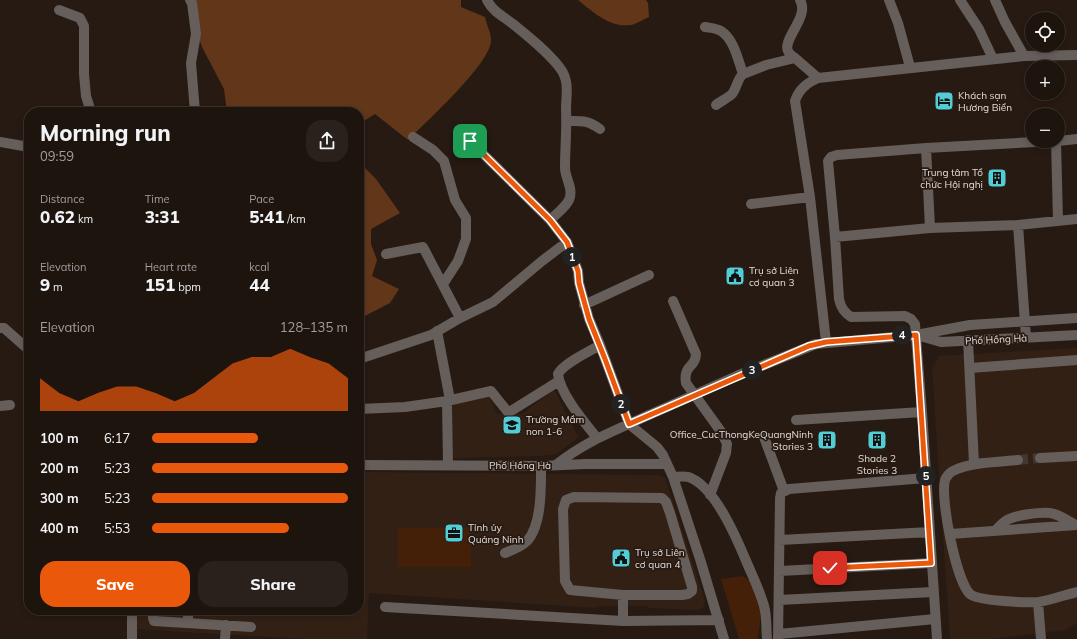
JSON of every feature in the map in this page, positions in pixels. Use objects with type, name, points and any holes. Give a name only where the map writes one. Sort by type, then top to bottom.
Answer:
[{"type":"street","points":[[190,0],[192,3],[196,34],[191,63],[195,107]]},
{"type":"street","points":[[487,0],[491,8],[515,25],[549,56],[561,70],[567,82],[565,170],[570,186],[570,195],[566,205],[550,220]]},
{"type":"street","points":[[800,0],[802,11],[798,23],[787,44],[787,50],[818,78]]},
{"type":"street","points":[[889,0],[898,24],[910,67]]},
{"type":"street","points":[[960,0],[979,29],[992,59]]},
{"type":"street","points":[[995,0],[1005,22],[1024,56]]},
{"type":"street","points":[[59,10],[80,18],[84,26],[84,74],[86,96],[89,107]]},
{"type":"street","points":[[705,27],[722,31],[728,37],[743,74]]},
{"type":"street","points":[[826,342],[810,197],[795,101],[802,88],[818,78],[1024,56],[1077,55]]},
{"type":"street","points":[[716,105],[731,94],[736,87],[740,76],[743,74],[766,65],[795,58]]},
{"type":"street","points":[[567,121],[584,121],[591,123],[600,129]]},
{"type":"street","points":[[413,138],[433,150],[444,161],[455,200],[466,218],[466,239],[458,262],[443,284]]},
{"type":"street","points":[[1065,141],[1077,140]]},
{"type":"street","points":[[470,141],[550,220],[567,242],[578,271],[584,305],[629,424],[657,447],[663,455],[673,477],[724,639]]},
{"type":"street","points":[[0,142],[24,147]]},
{"type":"street","points":[[936,639],[915,324],[911,319],[905,316],[851,317],[845,313],[841,307],[839,299],[828,161],[831,157],[836,155],[1025,143]]},
{"type":"street","points":[[926,148],[930,228]]},
{"type":"street","points":[[1056,148],[1058,221]]},
{"type":"street","points":[[751,204],[810,197]]},
{"type":"street","points":[[835,237],[930,228],[1018,225],[1077,218]]},
{"type":"street","points":[[1018,225],[1026,337]]},
{"type":"street","points":[[364,357],[437,332],[460,318],[493,302],[567,242]]},
{"type":"street","points":[[386,254],[423,247],[460,318]]},
{"type":"street","points":[[584,305],[649,275]]},
{"type":"street","points":[[673,301],[696,354],[696,358],[685,376],[686,383],[722,433],[727,444],[726,453],[710,495]]},
{"type":"street","name":"Phố Hồng Hà","points":[[364,464],[556,465],[573,451],[597,438],[809,346],[826,342],[916,335],[970,325],[1077,318]]},
{"type":"street","points":[[0,328],[4,328],[24,345]]},
{"type":"street","points":[[437,332],[449,401],[448,465]]},
{"type":"street","name":"Phố Hồng Hà","points":[[916,335],[941,342],[1077,335]]},
{"type":"street","points":[[968,340],[974,464]]},
{"type":"street","points":[[597,438],[579,416],[560,381],[558,374],[562,369],[600,345]]},
{"type":"street","points":[[970,368],[1077,360]]},
{"type":"street","points":[[364,409],[405,407],[449,401],[491,391],[507,411],[511,411],[560,381]]},
{"type":"street","points":[[796,420],[922,412]]},
{"type":"street","points":[[764,437],[784,491]]},
{"type":"street","points":[[1040,458],[1077,456]]},
{"type":"street","points":[[1018,460],[974,464],[952,471],[945,478],[943,493],[950,534],[958,566],[970,594],[975,597],[989,600],[1038,602],[1077,592]]},
{"type":"street","points":[[556,465],[667,464]]},
{"type":"street","points":[[505,553],[519,547],[526,541],[535,527],[540,493],[540,466]]},
{"type":"street","points":[[673,477],[690,477],[703,487],[714,499],[740,543],[761,593],[765,608],[767,639]]},
{"type":"street","points":[[926,478],[789,490],[781,493],[778,636],[935,619]]},
{"type":"street","points":[[574,497],[656,497],[662,498],[666,502],[692,591],[688,594],[682,595],[623,595],[574,591],[567,587],[565,581],[563,509],[566,500],[574,497]]},
{"type":"street","points":[[995,530],[1006,520],[1013,517],[1050,513],[1058,515],[1076,525]]},
{"type":"street","points":[[950,534],[1076,525]]},
{"type":"street","points":[[780,540],[930,532]]},
{"type":"street","points":[[780,571],[931,563]]},
{"type":"street","points":[[779,600],[933,592]]},
{"type":"street","points":[[623,595],[623,620]]},
{"type":"street","points":[[1038,602],[1041,639]]},
{"type":"street","points":[[385,607],[623,620],[719,620]]},
{"type":"street","points":[[132,615],[132,639]]},
{"type":"street","points":[[152,615],[154,620],[250,627]]},
{"type":"street","points":[[188,615],[188,623]]},
{"type":"street","points":[[225,639],[226,625]]},
{"type":"shaded area","points":[[186,0],[461,0],[461,7],[485,17],[491,36],[488,51],[469,78],[408,140],[375,114],[364,121],[364,107],[226,107],[224,89],[202,47]]},
{"type":"shaded area","points":[[578,0],[646,0],[648,3],[649,17],[636,24],[616,24],[602,18]]},
{"type":"shaded area","points":[[364,167],[376,179],[400,213],[371,229],[371,244],[377,260],[372,276],[399,289],[390,303],[364,316]]},
{"type":"shaded area","points":[[1077,348],[1077,623],[1066,630],[990,639],[950,639],[932,368],[939,356]]},
{"type":"shaded area","name":"Trường Mầm non 1-6","points":[[554,389],[578,437],[557,454],[540,456],[452,458],[453,404],[489,396],[497,414],[522,414]]},
{"type":"shaded area","name":"Tỉnh ủy Quảng Ninh","points":[[364,472],[657,475],[665,477],[705,601],[703,608],[694,610],[650,608],[644,606],[600,606],[596,608],[369,593],[367,639],[304,639],[136,629],[136,615],[364,615]]},
{"type":"shaded area","points":[[398,528],[471,528],[471,567],[398,567]]},
{"type":"shaded area","points":[[743,576],[758,589],[760,596],[761,608],[758,639],[739,639],[721,579]]},
{"type":"tunnel","points":[[1018,460],[1040,458]]},
{"type":"place","name":"Khách sạn Hương Biển","points":[[944,101]]},
{"type":"place","name":"Trung tâm Tổ chức Hội nghị","points":[[997,178]]},
{"type":"place","name":"Trụ sở Liên cơ quan 3","points":[[735,276]]},
{"type":"place","name":"Trường Mầm non 1-6","points":[[512,425]]},
{"type":"place","name":"Office_CucThongKeQuangNinh Stories 3","points":[[827,440]]},
{"type":"place","name":"Shade 2 Stories 3","points":[[877,440]]},
{"type":"place","name":"Tỉnh ủy Quảng Ninh","points":[[454,533]]},
{"type":"place","name":"Trụ sở Liên cơ quan 4","points":[[621,558]]},
{"type":"route","points":[[470,141],[550,220],[567,242],[578,271],[584,305],[629,424],[809,346],[826,342],[916,335],[931,563],[830,568]]}]
